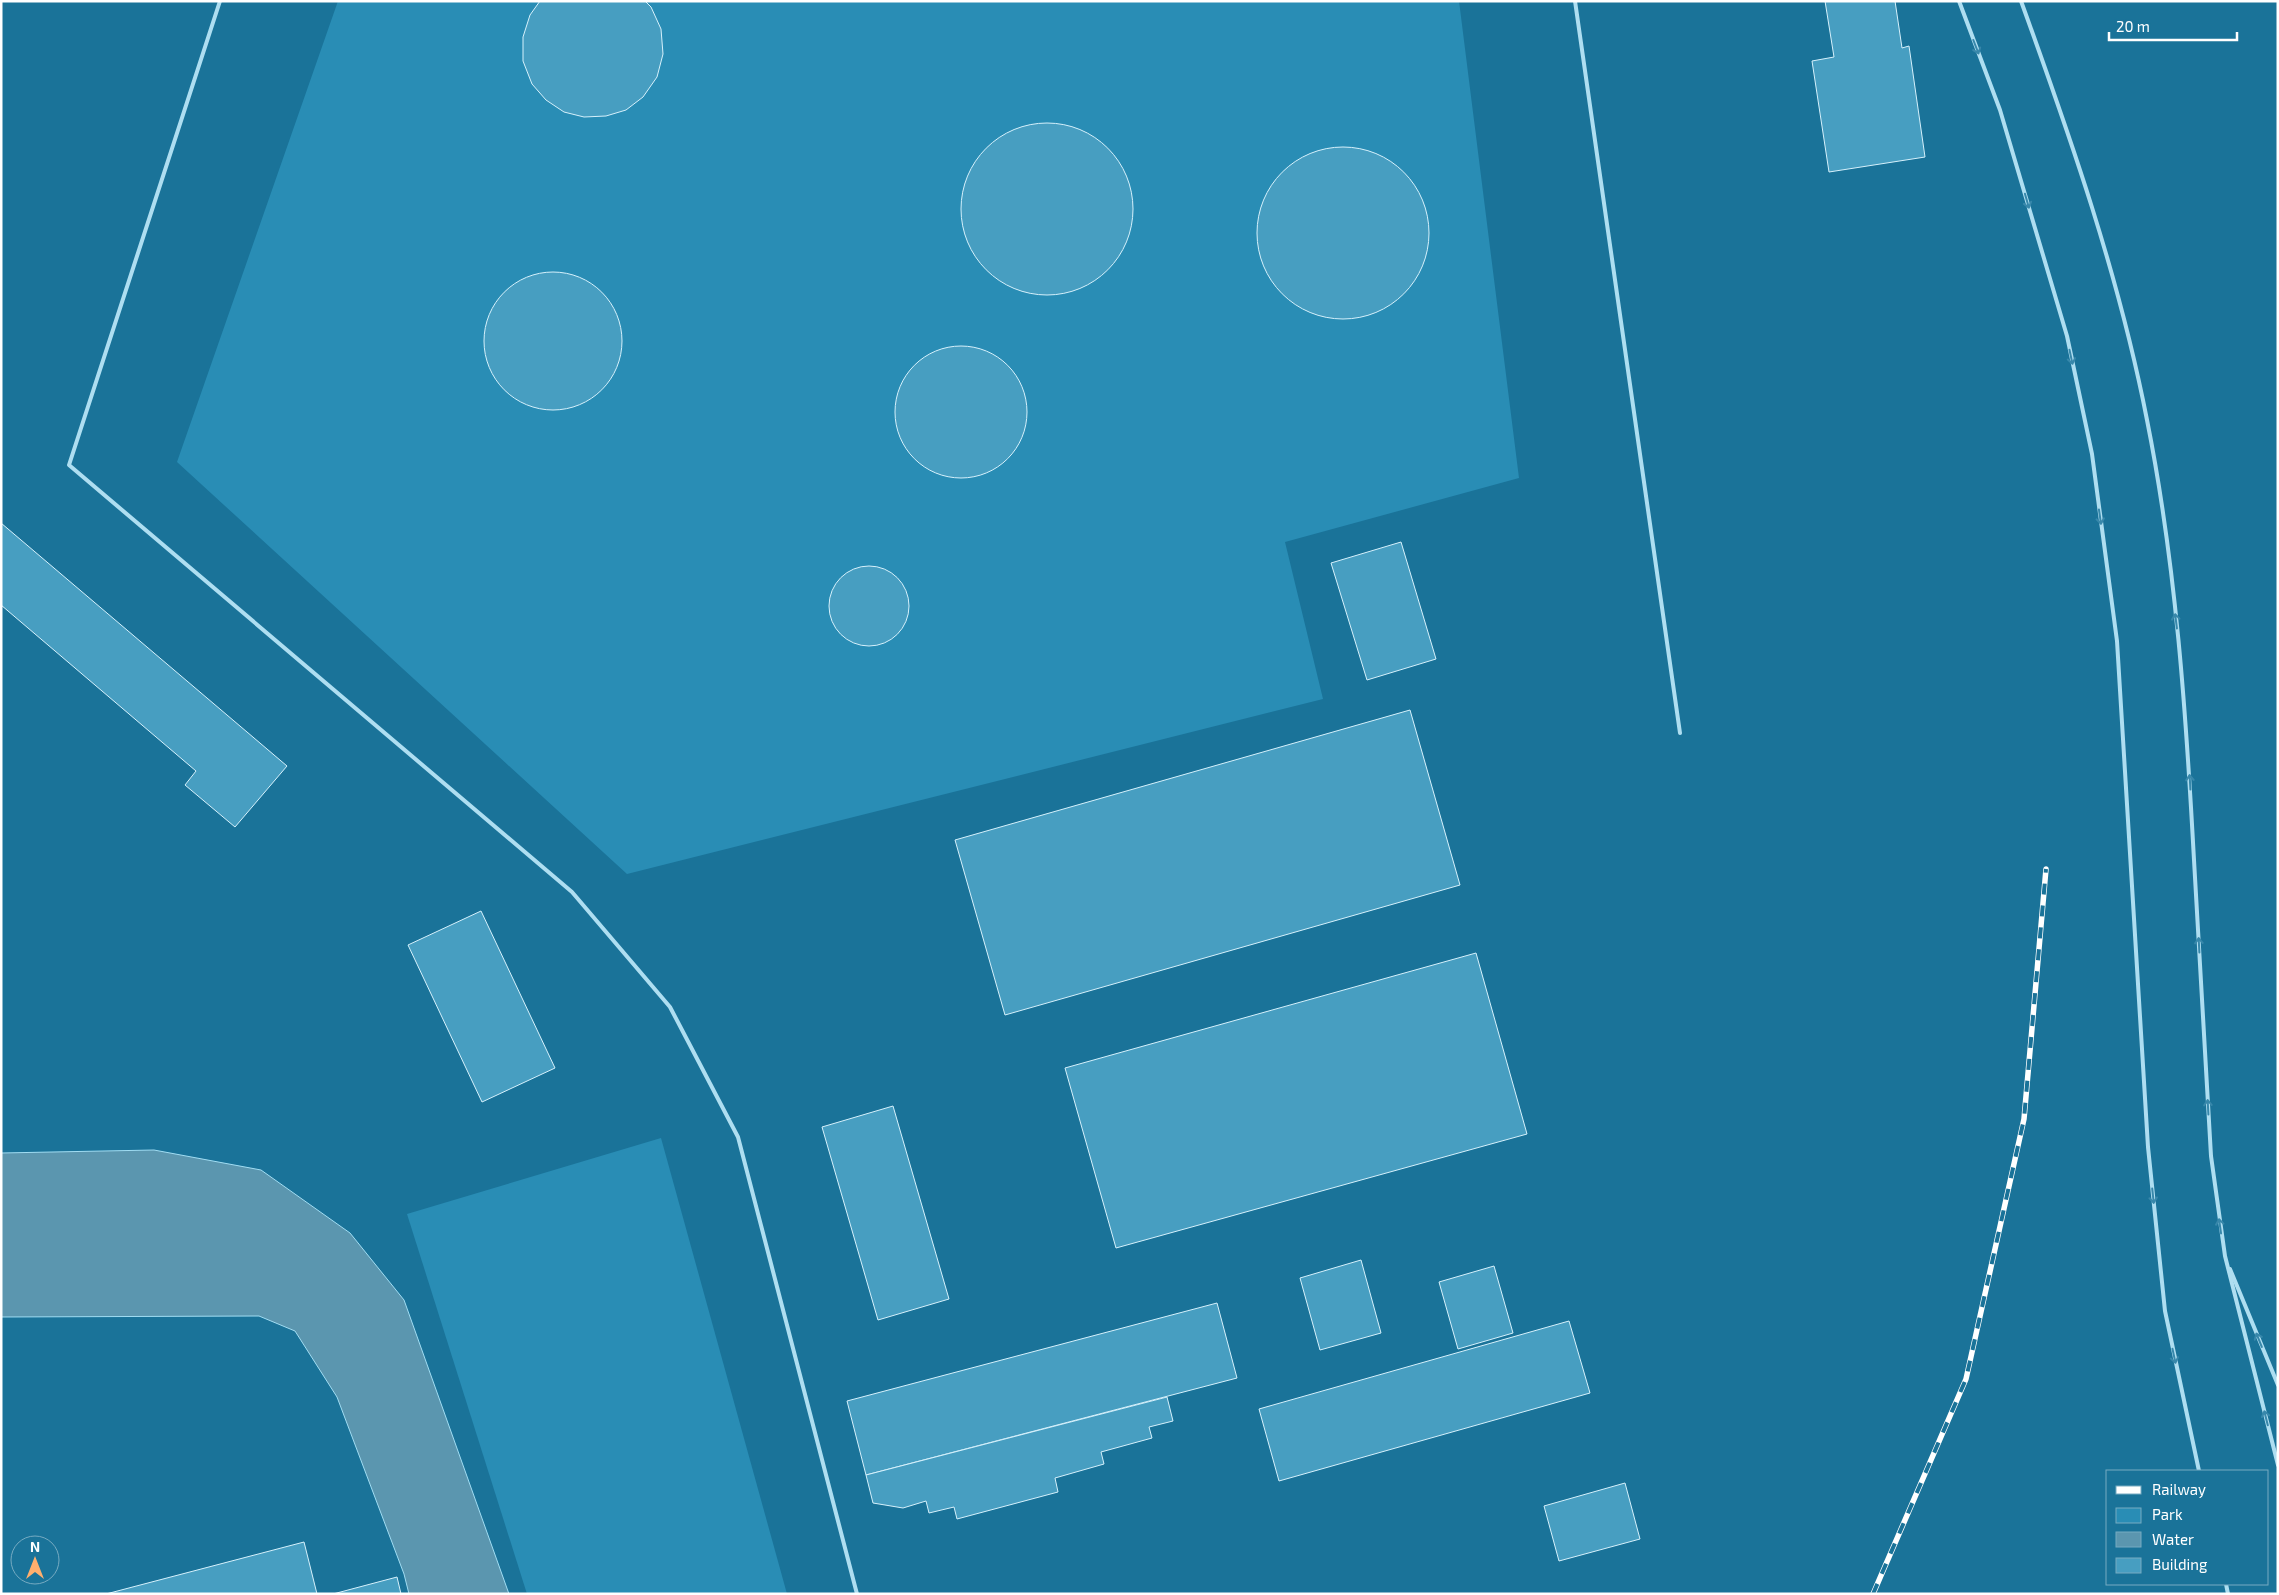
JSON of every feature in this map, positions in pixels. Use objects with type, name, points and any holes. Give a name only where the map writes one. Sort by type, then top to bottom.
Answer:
[{"type":"lane","points":[[220,1],[69,465],[572,892],[670,1007],[738,1137],[857,1594]]},
{"type":"lane","points":[[1575,1],[1680,733]]},
{"type":"lane","points":[[1959,1],[2000,110],[2067,336],[2092,454],[2117,641],[2148,1147],[2165,1310],[2199,1470]]},
{"type":"lane","points":[[2021,1],[2073,144],[2111,267],[2147,420],[2170,567],[2185,696],[2211,1156],[2225,1256],[2278,1465]]},
{"type":"lane","points":[[2225,1256],[2278,1385]]},
{"type":"green space","points":[[338,1],[1459,1],[1519,478],[1285,542],[1323,699],[627,874],[177,462]]},
{"type":"green space","points":[[661,1138],[787,1594],[527,1594],[407,1214]]},
{"type":"water","points":[[154,1150],[261,1170],[350,1233],[404,1300],[509,1594],[409,1594],[404,1574],[337,1397],[295,1331],[259,1316],[1,1317],[1,1153]]},
{"type":"building","points":[[540,1],[645,1],[651,7],[661,29],[663,54],[657,77],[643,97],[626,110],[606,116],[584,117],[564,112],[546,100],[532,84],[523,61],[523,37],[530,15]]},
{"type":"building","points":[[1825,1],[1895,1],[1902,48],[1909,46],[1925,157],[1829,172],[1812,61],[1834,57]]},
{"type":"building","points":[[1055,123],[1072,126],[1088,133],[1102,142],[1114,154],[1130,184],[1133,209],[1132,226],[1127,242],[1114,264],[1102,276],[1072,292],[1039,295],[1022,292],[1006,285],[992,276],[980,264],[964,234],[961,201],[964,184],[971,168],[980,154],[992,142],[1022,126]]},
{"type":"building","points":[[1351,147],[1368,150],[1384,157],[1398,166],[1410,178],[1426,208],[1429,233],[1428,250],[1423,266],[1410,288],[1398,300],[1368,316],[1335,319],[1318,316],[1302,309],[1288,300],[1276,288],[1260,258],[1257,225],[1260,208],[1267,192],[1276,178],[1288,166],[1318,150]]},
{"type":"building","points":[[553,272],[579,277],[602,292],[617,315],[622,341],[617,367],[602,390],[579,405],[553,410],[527,405],[504,390],[489,367],[484,341],[489,315],[504,292],[527,277]]},
{"type":"building","points":[[961,346],[974,347],[986,351],[1008,365],[1022,387],[1026,399],[1026,425],[1022,437],[1008,459],[986,473],[974,477],[961,478],[948,477],[936,473],[914,459],[900,437],[896,425],[895,412],[896,399],[900,387],[914,365],[936,351],[948,347]]},
{"type":"building","points":[[1,523],[287,766],[235,827],[185,785],[196,771],[1,605]]},
{"type":"building","points":[[1401,542],[1436,659],[1367,680],[1331,563]]},
{"type":"building","points":[[869,566],[884,569],[897,578],[906,591],[909,606],[906,621],[897,634],[884,643],[869,646],[854,643],[841,634],[832,621],[829,606],[832,591],[841,578],[854,569]]},
{"type":"building","points":[[1410,710],[1460,885],[1005,1015],[955,840]]},
{"type":"building","points":[[481,911],[555,1068],[482,1102],[408,945]]},
{"type":"building","points":[[1476,953],[1527,1134],[1116,1248],[1065,1068]]},
{"type":"building","points":[[893,1106],[949,1299],[878,1320],[822,1127]]},
{"type":"building","points":[[1361,1260],[1381,1333],[1320,1350],[1300,1278]]},
{"type":"building","points":[[1494,1266],[1513,1333],[1458,1349],[1439,1282]]},
{"type":"building","points":[[1217,1303],[1237,1378],[866,1475],[847,1401]]},
{"type":"building","points":[[1569,1321],[1590,1393],[1279,1481],[1259,1409]]},
{"type":"building","points":[[1167,1397],[1173,1421],[1149,1427],[1152,1438],[1101,1452],[1104,1464],[1055,1478],[1058,1492],[957,1519],[954,1507],[929,1513],[926,1501],[903,1508],[873,1503],[866,1475]]},
{"type":"building","points":[[1625,1483],[1640,1539],[1559,1561],[1544,1506]]},
{"type":"building","points":[[304,1542],[317,1594],[106,1594]]},
{"type":"building","points":[[397,1577],[401,1594],[333,1594]]},
{"type":"railway","points":[[1873,1594],[1966,1379],[2024,1119],[2046,869]]}]
